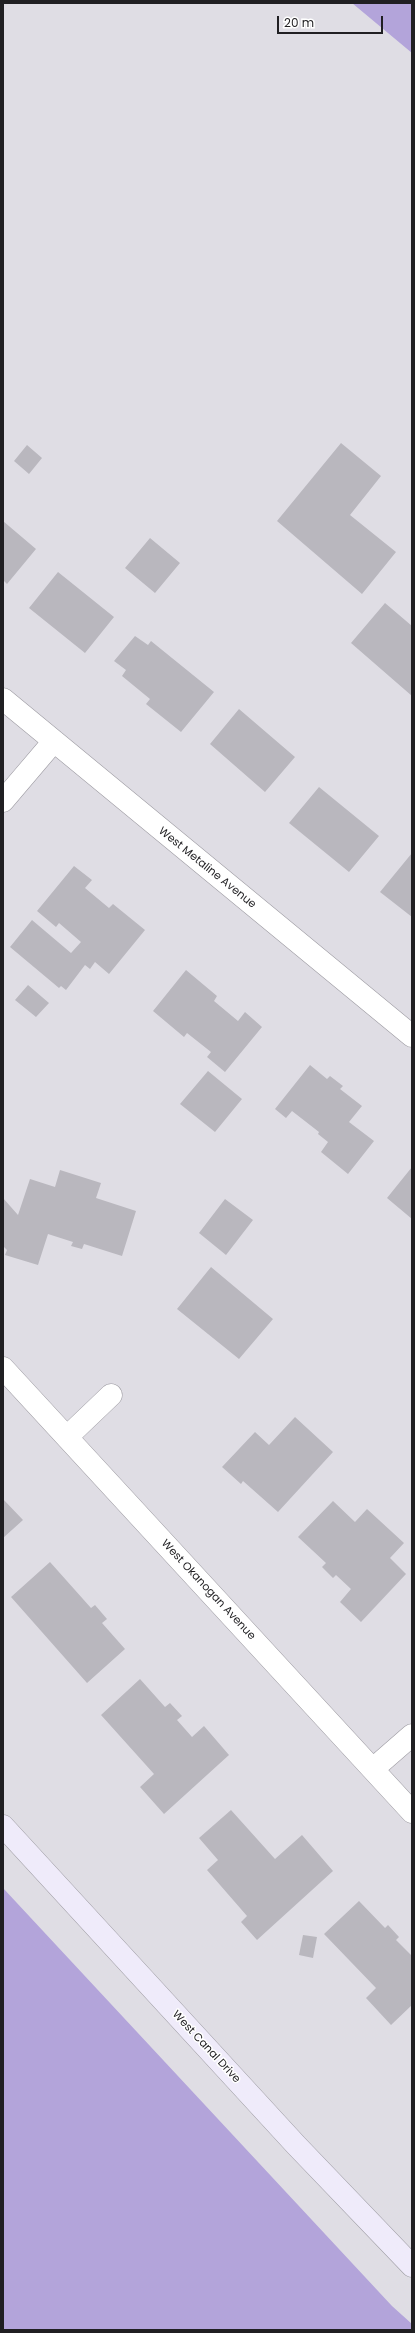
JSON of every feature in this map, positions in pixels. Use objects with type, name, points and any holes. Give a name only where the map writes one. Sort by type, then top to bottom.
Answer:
[{"type":"street","name":"West Metaline Avenue","points":[[3,699],[412,1036]]},
{"type":"street","points":[[3,801],[54,741]]},
{"type":"street","name":"West Okanogan Avenue","points":[[3,1368],[412,1812]]},
{"type":"street","points":[[67,1436],[110,1395]]},
{"type":"street","points":[[373,1770],[412,1735]]},
{"type":"street","name":"West Canal Drive","points":[[3,1826],[296,2145],[412,2266]]},
{"type":"shaded area","points":[[352,3],[412,3],[412,53]]},
{"type":"shaded area","points":[[3,1888],[392,2306],[412,2324],[412,2330],[3,2330]]},
{"type":"building","points":[[341,443],[381,476],[350,515],[396,552],[362,594],[277,521]]},
{"type":"building","points":[[27,445],[42,458],[29,474],[14,461]]},
{"type":"building","points":[[3,521],[36,549],[7,584],[3,580]]},
{"type":"building","points":[[150,538],[180,563],[155,593],[125,568]]},
{"type":"building","points":[[58,572],[114,617],[85,653],[29,608]]},
{"type":"building","points":[[385,603],[412,626],[412,696],[351,643]]},
{"type":"building","points":[[135,636],[148,645],[151,641],[214,692],[181,732],[146,704],[150,699],[122,676],[126,670],[114,661]]},
{"type":"building","points":[[239,709],[295,757],[265,792],[210,744]]},
{"type":"building","points":[[319,787],[379,836],[349,872],[289,823]]},
{"type":"building","points":[[412,853],[412,917],[380,892]]},
{"type":"building","points":[[74,866],[92,880],[85,888],[109,908],[113,904],[145,930],[109,974],[95,962],[90,969],[85,965],[66,990],[61,986],[59,988],[10,947],[32,920],[71,953],[81,942],[59,923],[56,927],[37,911]]},
{"type":"building","points":[[186,970],[217,996],[214,1001],[238,1021],[245,1012],[262,1027],[225,1072],[207,1057],[211,1052],[187,1033],[184,1037],[153,1011]]},
{"type":"building","points":[[28,985],[49,1003],[36,1017],[15,1000]]},
{"type":"building","points":[[310,1065],[327,1079],[330,1076],[343,1086],[340,1089],[362,1106],[349,1122],[374,1141],[348,1174],[321,1152],[328,1142],[318,1134],[319,1132],[292,1111],[286,1118],[275,1109]]},
{"type":"building","points":[[208,1071],[242,1099],[215,1132],[180,1104]]},
{"type":"building","points":[[412,1167],[412,1219],[387,1198]]},
{"type":"building","points":[[60,1170],[101,1183],[96,1198],[136,1211],[122,1256],[84,1244],[82,1249],[71,1246],[73,1242],[48,1234],[38,1265],[5,1255],[7,1250],[3,1246],[3,1198],[18,1215],[30,1179],[55,1187]]},
{"type":"building","points":[[225,1199],[253,1220],[226,1255],[199,1233]]},
{"type":"building","points":[[211,1267],[273,1319],[239,1359],[177,1309]]},
{"type":"building","points":[[295,1417],[333,1452],[278,1512],[243,1481],[241,1484],[222,1467],[255,1432],[269,1445]]},
{"type":"building","points":[[3,1499],[23,1520],[3,1538]]},
{"type":"building","points":[[333,1501],[355,1522],[367,1509],[404,1543],[390,1558],[406,1574],[361,1622],[340,1602],[351,1589],[336,1575],[333,1578],[322,1567],[326,1563],[298,1537]]},
{"type":"building","points":[[50,1562],[91,1608],[95,1605],[107,1619],[102,1623],[125,1649],[87,1683],[11,1597]]},
{"type":"building","points":[[140,1679],[165,1707],[170,1703],[182,1716],[177,1720],[192,1737],[204,1726],[229,1755],[164,1814],[140,1787],[154,1774],[101,1715]]},
{"type":"building","points":[[231,1810],[275,1859],[302,1835],[333,1871],[257,1940],[241,1922],[247,1916],[207,1870],[218,1860],[199,1838]]},
{"type":"building","points":[[359,1901],[385,1928],[388,1925],[399,1937],[396,1940],[412,1956],[412,2005],[391,2025],[366,1998],[376,1988],[324,1934]]},
{"type":"building","points":[[303,1935],[317,1937],[313,1958],[299,1955]]}]
